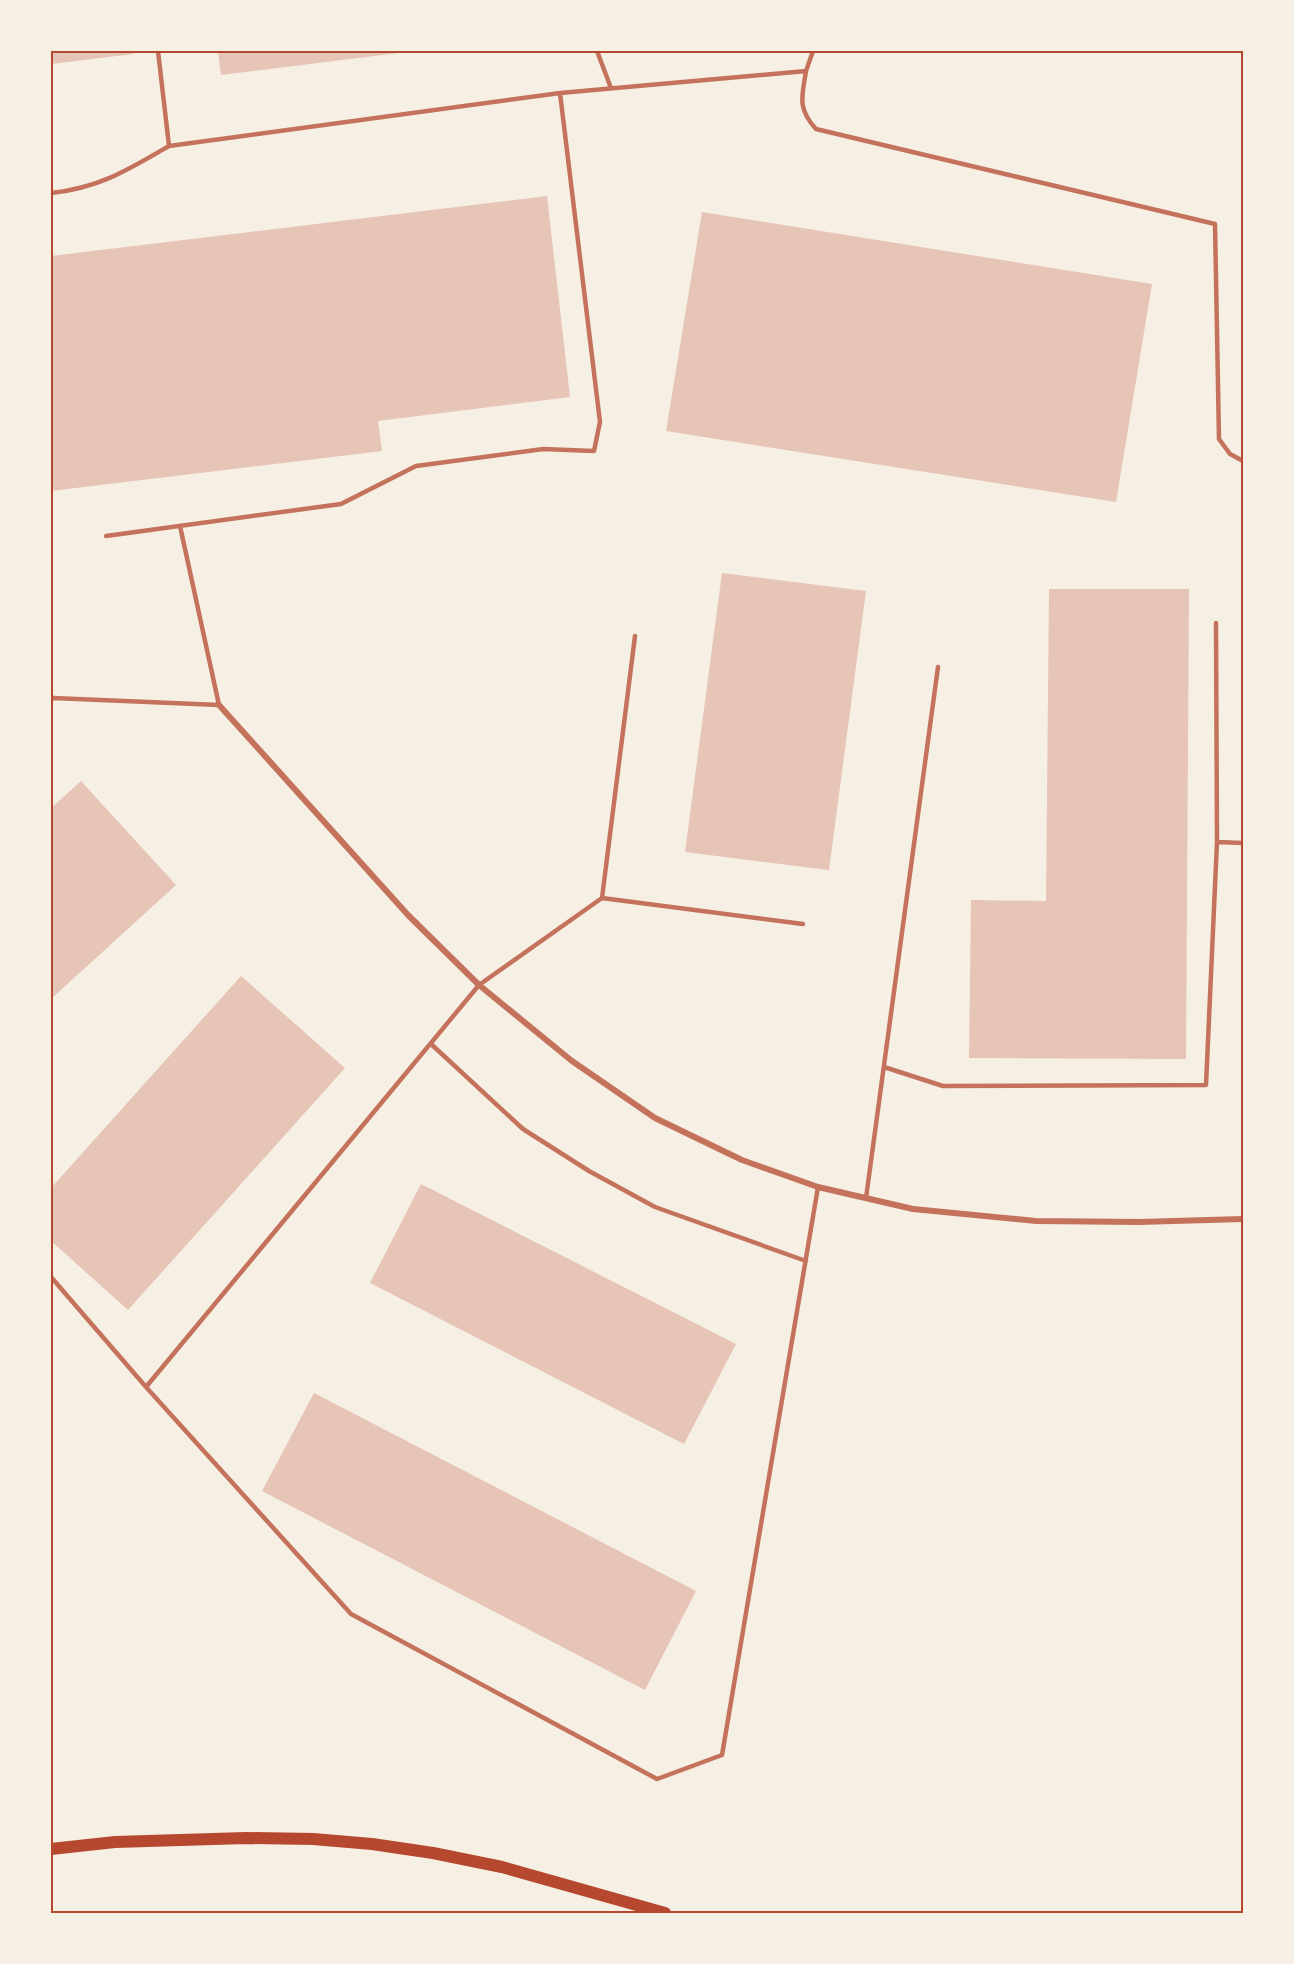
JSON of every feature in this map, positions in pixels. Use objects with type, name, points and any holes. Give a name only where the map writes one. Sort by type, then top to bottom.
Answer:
[{"type":"main road","points":[[51,1849],[115,1842],[235,1838],[312,1839],[372,1844],[502,1867],[665,1913]]},
{"type":"street","points":[[219,705],[408,915],[479,985],[572,1061],[655,1118],[742,1160],[818,1186],[913,1209],[1036,1221],[1139,1222],[1243,1218]]},
{"type":"lane","points":[[158,51],[169,146]]},
{"type":"lane","points":[[597,51],[611,88]]},
{"type":"lane","points":[[813,51],[806,71],[802,98],[804,116],[816,129],[1215,224],[1219,439],[1230,454],[1243,461]]},
{"type":"lane","points":[[51,193],[71,191],[106,181],[169,146],[560,93],[806,71]]},
{"type":"lane","points":[[106,536],[341,504],[416,466],[543,449],[594,451],[600,422],[560,93]]},
{"type":"lane","points":[[52,697],[219,705],[180,526]]},
{"type":"lane","points":[[884,1067],[943,1086],[1206,1086],[1217,842],[1216,623]]},
{"type":"lane","points":[[602,898],[635,636]]},
{"type":"lane","points":[[866,1198],[938,666]]},
{"type":"lane","points":[[1217,842],[1243,843]]},
{"type":"lane","points":[[146,1387],[479,985],[602,898],[803,924]]},
{"type":"lane","points":[[431,1044],[523,1129],[589,1171],[655,1207],[806,1261]]},
{"type":"lane","points":[[51,1277],[146,1387],[351,1614],[657,1779],[722,1755],[818,1186]]},
{"type":"building","points":[[51,51],[133,51],[133,54],[51,64]]},
{"type":"building","points":[[218,51],[406,51],[406,52],[221,75]]},
{"type":"building","points":[[547,196],[570,397],[378,421],[382,451],[51,491],[51,256]]},
{"type":"building","points":[[702,212],[1152,284],[1116,502],[666,431]]},
{"type":"building","points":[[722,573],[866,591],[829,870],[685,852]]},
{"type":"building","points":[[1049,589],[1189,589],[1186,1059],[969,1058],[971,900],[1046,901]]},
{"type":"building","points":[[81,781],[176,885],[51,999],[51,808]]},
{"type":"building","points":[[241,976],[345,1068],[128,1310],[51,1241],[51,1188]]},
{"type":"building","points":[[421,1184],[736,1344],[684,1444],[370,1283]]},
{"type":"building","points":[[314,1393],[696,1591],[645,1690],[262,1491]]}]
